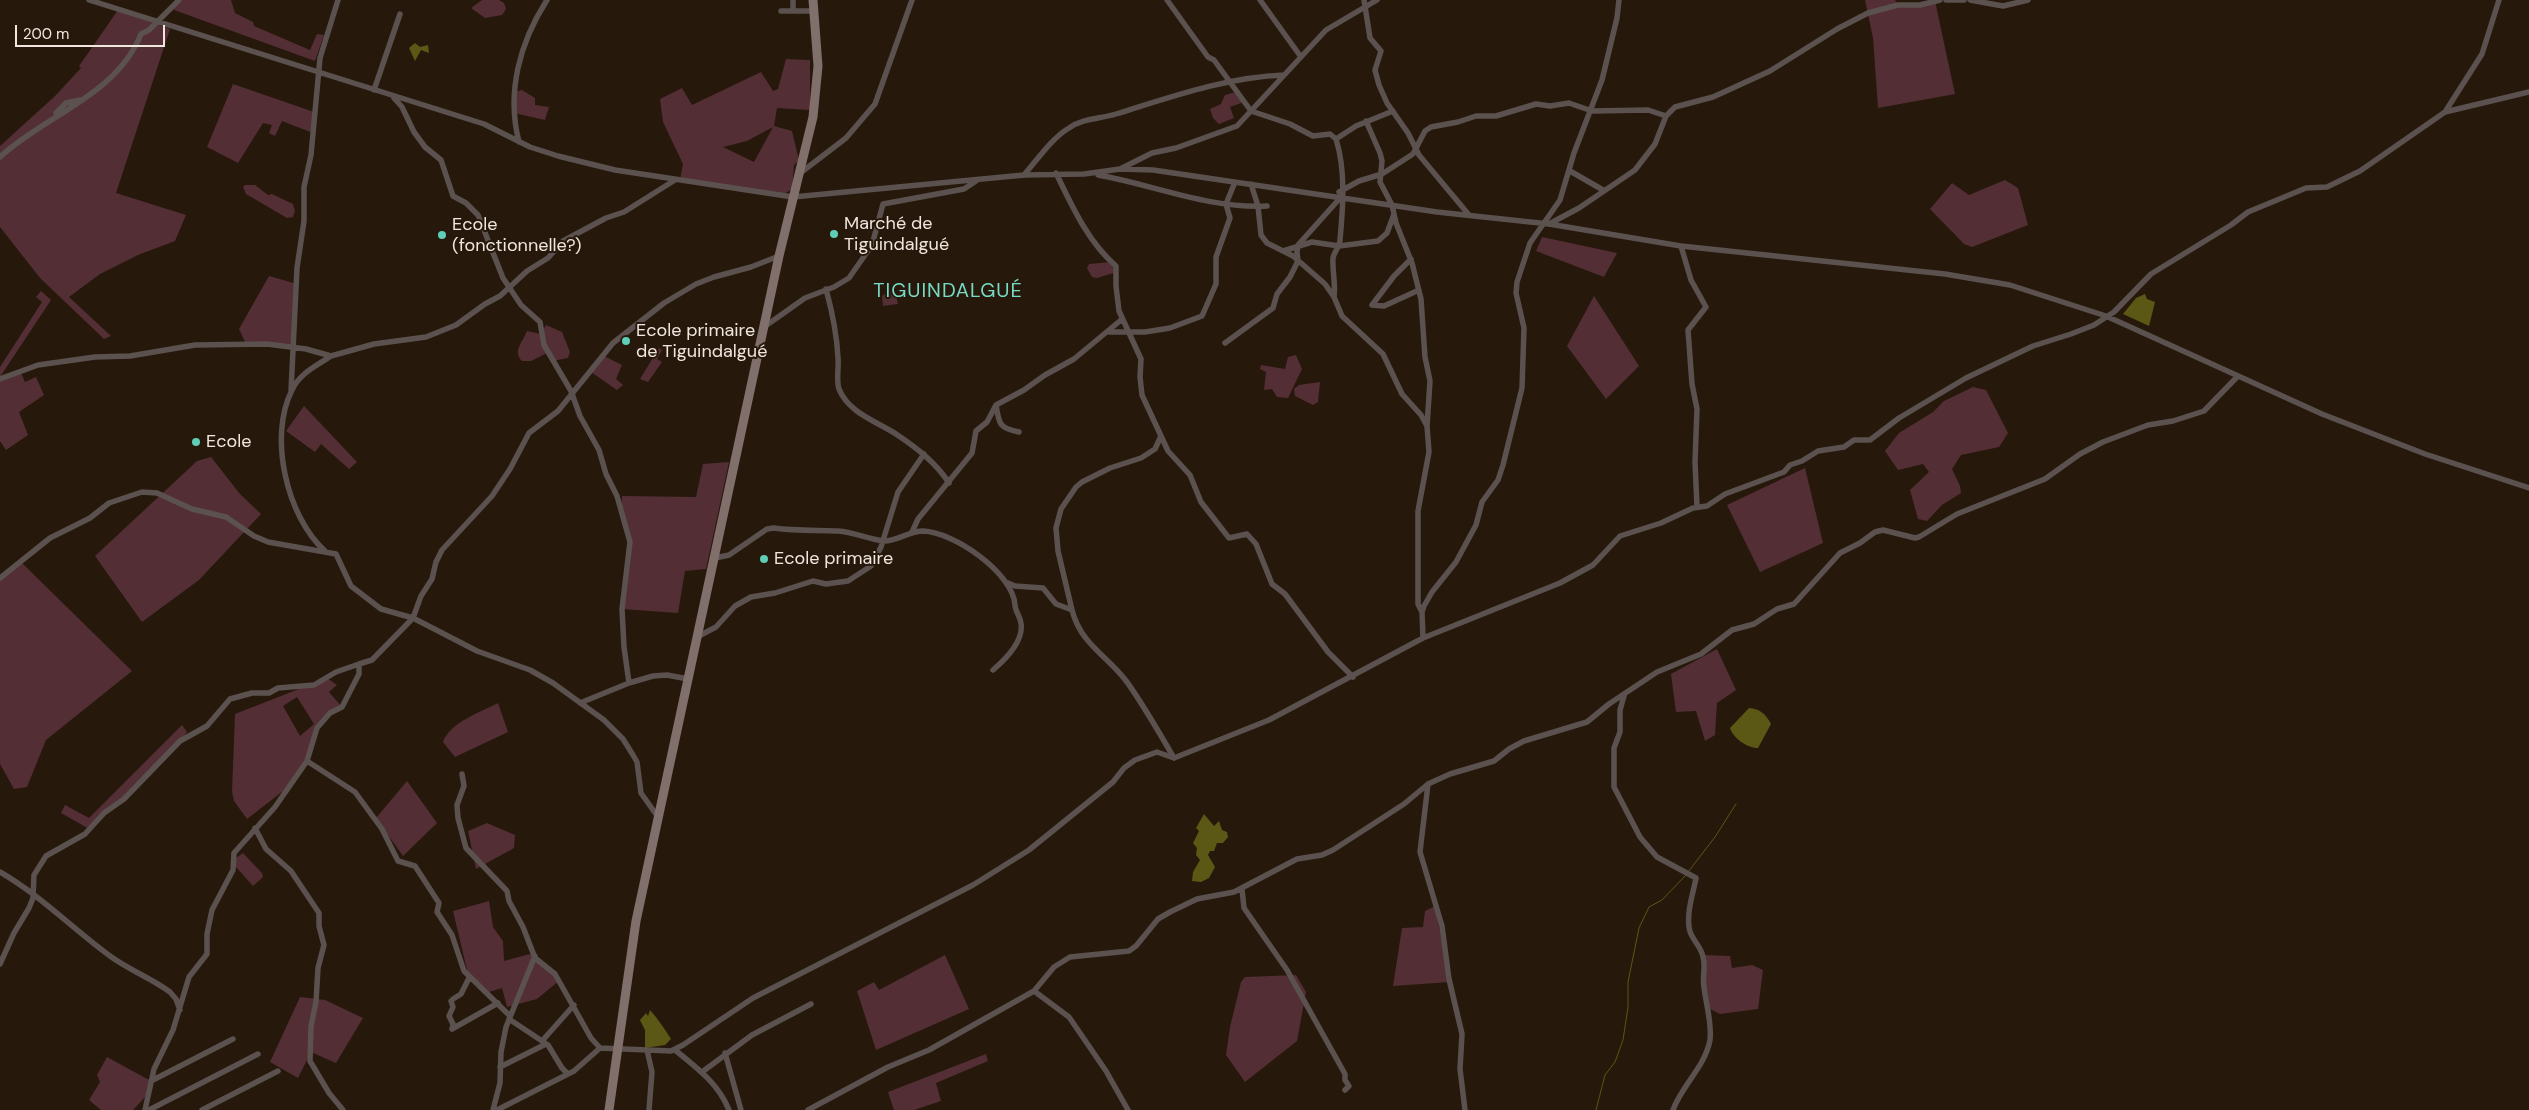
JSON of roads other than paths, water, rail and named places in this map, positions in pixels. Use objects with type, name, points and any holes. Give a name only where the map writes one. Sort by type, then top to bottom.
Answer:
[{"type":"street","points":[[89,0],[484,124],[519,142],[558,156],[627,172],[793,197],[1024,176],[1091,174],[1138,182],[1181,196],[1226,204],[1266,206]]},
{"type":"street","points":[[0,157],[50,120],[82,100],[113,73],[136,46],[141,34],[179,0]]},
{"type":"street","points":[[327,552],[310,532],[294,504],[287,482],[281,435],[291,391],[298,268],[304,221],[304,196],[311,154],[318,72],[320,58],[338,0]]},
{"type":"street","points":[[541,0],[541,10]]},
{"type":"street","points":[[519,142],[513,104],[515,86],[522,54],[547,0]]},
{"type":"street","points":[[793,0],[794,10]]},
{"type":"street","points":[[609,1110],[636,921],[779,256],[813,117],[818,80],[813,0]]},
{"type":"street","points":[[799,174],[846,138],[875,104],[912,0]]},
{"type":"street","points":[[1167,0],[1208,57],[1214,60],[1251,112],[1290,124],[1312,136],[1330,134],[1336,138],[1343,165],[1339,246],[1333,258],[1336,285],[1334,297]]},
{"type":"street","points":[[1260,0],[1301,57]]},
{"type":"street","points":[[1364,0],[1370,38],[1381,51],[1375,70],[1379,85],[1416,150],[1469,214]]},
{"type":"street","points":[[1120,169],[1152,153],[1176,148],[1237,126],[1335,23],[1366,8],[1377,0]]},
{"type":"street","points":[[1422,612],[1432,592],[1460,556],[1476,525],[1482,502],[1498,480],[1503,465],[1522,388],[1524,328],[1516,293],[1516,282],[1530,243],[1546,224],[1560,200],[1574,153],[1592,111],[1607,64],[1619,0]]},
{"type":"street","points":[[1546,224],[1579,208],[1635,170],[1655,144],[1666,116],[1675,107],[1713,97],[1770,70],[1868,13],[1898,4],[1920,5],[1940,0]]},
{"type":"street","points":[[1946,0],[1964,0]]},
{"type":"street","points":[[1970,0],[2003,6],[2028,0]]},
{"type":"street","points":[[2445,112],[2482,54],[2499,0]]},
{"type":"street","points":[[782,11],[814,11]]},
{"type":"street","points":[[374,90],[400,14]]},
{"type":"street","points":[[1024,176],[1060,135],[1074,125],[1229,82],[1259,76],[1284,75]]},
{"type":"street","points":[[497,1110],[568,1074],[585,1063],[600,1048],[675,1050],[753,998],[973,885],[1029,850],[1113,782],[1135,760],[1157,752],[1174,758],[1269,720],[1353,677],[1423,638],[1550,588],[1593,565],[1620,536],[1707,506],[1725,494],[1784,472],[1790,465],[1802,461],[1818,451],[1844,446],[1854,440],[1870,440],[1899,418],[1966,378],[2033,346],[2080,331],[2106,316],[2120,306],[2151,274],[2231,225],[2248,212],[2306,188],[2327,187],[2360,171],[2445,112],[2529,92]]},
{"type":"street","points":[[388,94],[402,107],[414,132],[425,147],[441,160],[453,196],[466,203],[478,215],[498,269],[521,305],[538,318],[544,345],[572,394],[580,416],[600,450],[630,542],[622,609],[624,647],[629,683]]},
{"type":"street","points":[[1225,343],[1273,308],[1277,294],[1290,277],[1298,261],[1296,252],[1298,245],[1342,194],[1359,181],[1382,174],[1413,154],[1425,131],[1431,127],[1458,122],[1476,116],[1496,116],[1536,104],[1550,106],[1569,103],[1592,111],[1648,110],[1666,116]]},
{"type":"street","points":[[1336,138],[1366,121],[1393,111]]},
{"type":"street","points":[[1366,121],[1380,153],[1382,174],[1380,182],[1392,205],[1411,259],[1419,290],[1425,358],[1430,382],[1427,426],[1429,442],[1418,511],[1417,535],[1418,604],[1422,612],[1423,638]]},
{"type":"street","points":[[1091,174],[1120,169],[1153,170],[1331,195],[1342,194],[1392,205],[1546,224],[1681,246],[1780,255],[1976,279],[2028,290],[2106,316],[2164,340],[2237,377],[2322,414],[2425,454],[2529,488]]},
{"type":"street","points":[[1570,171],[1603,190]]},
{"type":"street","points":[[1056,174],[1080,221],[1106,257],[1116,266],[1116,286],[1121,320],[1140,358],[1142,394],[1173,459],[1190,475],[1201,502],[1229,538],[1235,538],[1242,533],[1250,535],[1256,544],[1272,584],[1286,594],[1328,652],[1353,677]]},
{"type":"street","points":[[291,391],[305,373],[331,356],[374,344],[415,339],[442,332],[456,325],[510,287],[527,271],[548,258],[563,241],[606,218],[624,212],[675,180]]},
{"type":"street","points":[[764,327],[805,298],[850,278],[868,254],[883,204],[964,189],[976,181]]},
{"type":"street","points":[[1109,332],[1126,330],[1145,332],[1170,328],[1202,316],[1216,284],[1216,257],[1230,218],[1226,204],[1235,182]]},
{"type":"street","points":[[1251,184],[1258,206],[1261,235],[1267,243],[1293,256],[1325,284],[1347,322],[1364,335],[1383,354],[1402,394],[1421,415],[1427,426]]},
{"type":"street","points":[[1283,251],[1312,242],[1339,246],[1365,244],[1383,238],[1394,214]]},
{"type":"street","points":[[1681,246],[1691,280],[1706,307],[1688,330],[1692,384],[1697,409],[1694,475],[1697,508]]},
{"type":"street","points":[[0,964],[14,933],[29,908],[34,894],[34,875],[46,856],[85,834],[104,813],[124,799],[180,741],[207,726],[230,699],[252,693],[269,693],[278,688],[314,685],[336,672],[372,660],[413,618],[420,596],[432,579],[436,562],[442,550],[492,496],[529,433],[554,415],[613,343],[664,303],[714,277],[751,267],[779,256]]},
{"type":"street","points":[[1411,259],[1394,276],[1372,305],[1384,306],[1419,290]]},
{"type":"street","points":[[826,290],[838,356],[840,391],[852,406],[868,419],[899,436],[924,454],[949,483]]},
{"type":"street","points":[[912,532],[918,519],[972,453],[977,430],[987,422],[996,405],[1024,390],[1045,374],[1074,359],[1109,332],[1121,320]]},
{"type":"street","points":[[0,379],[38,365],[95,357],[130,356],[195,345],[268,344],[331,356]]},
{"type":"street","points":[[808,1110],[888,1067],[929,1050],[1034,991],[1054,967],[1070,957],[1129,951],[1136,946],[1163,916],[1196,899],[1214,898],[1242,889],[1297,859],[1322,855],[1334,850],[1404,804],[1428,784],[1450,774],[1494,761],[1509,749],[1524,741],[1588,722],[1609,704],[1624,696],[1657,672],[1701,654],[1732,630],[1754,624],[1777,609],[1794,604],[1840,553],[1860,543],[1875,532],[1883,530],[1919,537],[1950,518],[2059,472],[2073,459],[2103,442],[2148,425],[2173,421],[2204,411],[2237,377]]},
{"type":"street","points":[[996,405],[999,422],[1004,428],[1019,432]]},
{"type":"street","points":[[1161,436],[1155,449],[1141,458],[1110,468],[1076,487],[1061,509],[1056,528],[1058,550],[1076,625],[1087,642],[1126,680],[1174,758]]},
{"type":"street","points":[[697,637],[716,627],[735,606],[751,596],[775,593],[813,581],[826,584],[848,581],[871,566],[883,541],[898,492],[924,454]]},
{"type":"street","points":[[0,578],[50,538],[90,518],[109,503],[142,492],[157,493],[192,509],[226,517],[254,536],[268,542],[336,554],[352,586],[381,609],[413,618],[467,646],[530,670],[580,703],[615,730],[629,747],[637,762],[641,793],[658,817]]},
{"type":"street","points":[[715,558],[729,555],[767,529],[774,528],[838,531],[883,541],[912,532],[929,532],[950,538],[979,557],[1008,583],[1015,586],[1043,588],[1056,604],[1072,610]]},
{"type":"street","points":[[993,670],[1008,656],[1020,636],[1021,622],[1015,606],[1014,595],[1008,583]]},
{"type":"street","points":[[145,1110],[154,1069],[180,1012],[189,977],[207,954],[212,910],[233,870],[234,852],[275,807],[307,761],[317,728],[330,713],[342,707],[359,674],[359,664]]},
{"type":"street","points":[[580,703],[629,683],[661,675],[688,679]]},
{"type":"street","points":[[1624,696],[1620,710],[1620,732],[1614,748],[1614,787],[1640,838],[1657,857],[1696,878],[1689,909],[1688,926],[1691,936],[1703,955],[1703,986],[1708,1008],[1710,1038],[1701,1063],[1678,1096],[1673,1110]]},
{"type":"street","points":[[307,761],[355,792],[382,829],[398,861],[412,863],[423,876],[439,903],[437,912],[452,935],[460,965],[470,978],[498,1003],[510,1018],[544,1043],[568,1074]]},
{"type":"street","points":[[462,774],[464,786],[457,805],[463,843],[507,891],[509,901],[535,956],[555,974],[591,1038],[600,1048]]},
{"type":"street","points":[[1428,784],[1420,852],[1442,926],[1449,979],[1462,1034],[1460,1064],[1465,1110]]},
{"type":"street","points":[[254,828],[266,849],[291,871],[319,913],[319,926],[324,945],[318,968],[316,1002],[310,1026],[310,1061],[329,1093],[344,1110]]},
{"type":"street","points":[[0,872],[34,894],[72,928],[90,939],[110,957],[170,992],[176,999],[180,1012]]},
{"type":"street","points":[[1242,889],[1244,908],[1287,970],[1345,1074],[1345,1080],[1349,1086],[1345,1090]]},
{"type":"street","points":[[493,1110],[498,1093],[503,1037],[535,956]]},
{"type":"street","points":[[470,978],[461,994],[452,1000],[453,1007],[449,1016],[453,1025],[452,1029],[498,1003]]},
{"type":"street","points":[[1034,991],[1069,1017],[1101,1063],[1128,1110]]},
{"type":"street","points":[[702,1072],[725,1053],[752,1035],[811,1004]]},
{"type":"street","points":[[500,1067],[544,1043],[574,1005]]},
{"type":"street","points":[[151,1081],[233,1038]]},
{"type":"street","points":[[647,1050],[652,1072],[649,1110]]},
{"type":"street","points":[[675,1050],[702,1072],[722,1094],[730,1110]]},
{"type":"street","points":[[725,1053],[741,1110]]},
{"type":"street","points":[[150,1110],[258,1054]]},
{"type":"street","points":[[202,1110],[278,1071]]},
{"type":"street","points":[[498,1093],[506,1105]]},
{"type":"waterway","points":[[1688,872],[1715,837],[1736,804]]},
{"type":"waterway","points":[[1596,1110],[1605,1075],[1615,1062],[1623,1040],[1628,1007],[1628,982],[1639,928],[1649,907],[1662,900],[1686,875]]},
{"type":"place","name":"Marché de Tiguindalgué","points":[[834,234]]},
{"type":"place","name":"Ecole (fonctionnelle?)","points":[[442,235]]},
{"type":"place","name":"Ecole primaire de Tiguindalgué","points":[[626,341]]},
{"type":"place","name":"Ecole","points":[[196,442]]},
{"type":"place","name":"Ecole primaire","points":[[764,559]]},
{"type":"district","name":"TIGUINDALGUÉ","points":[[948,292]]}]
